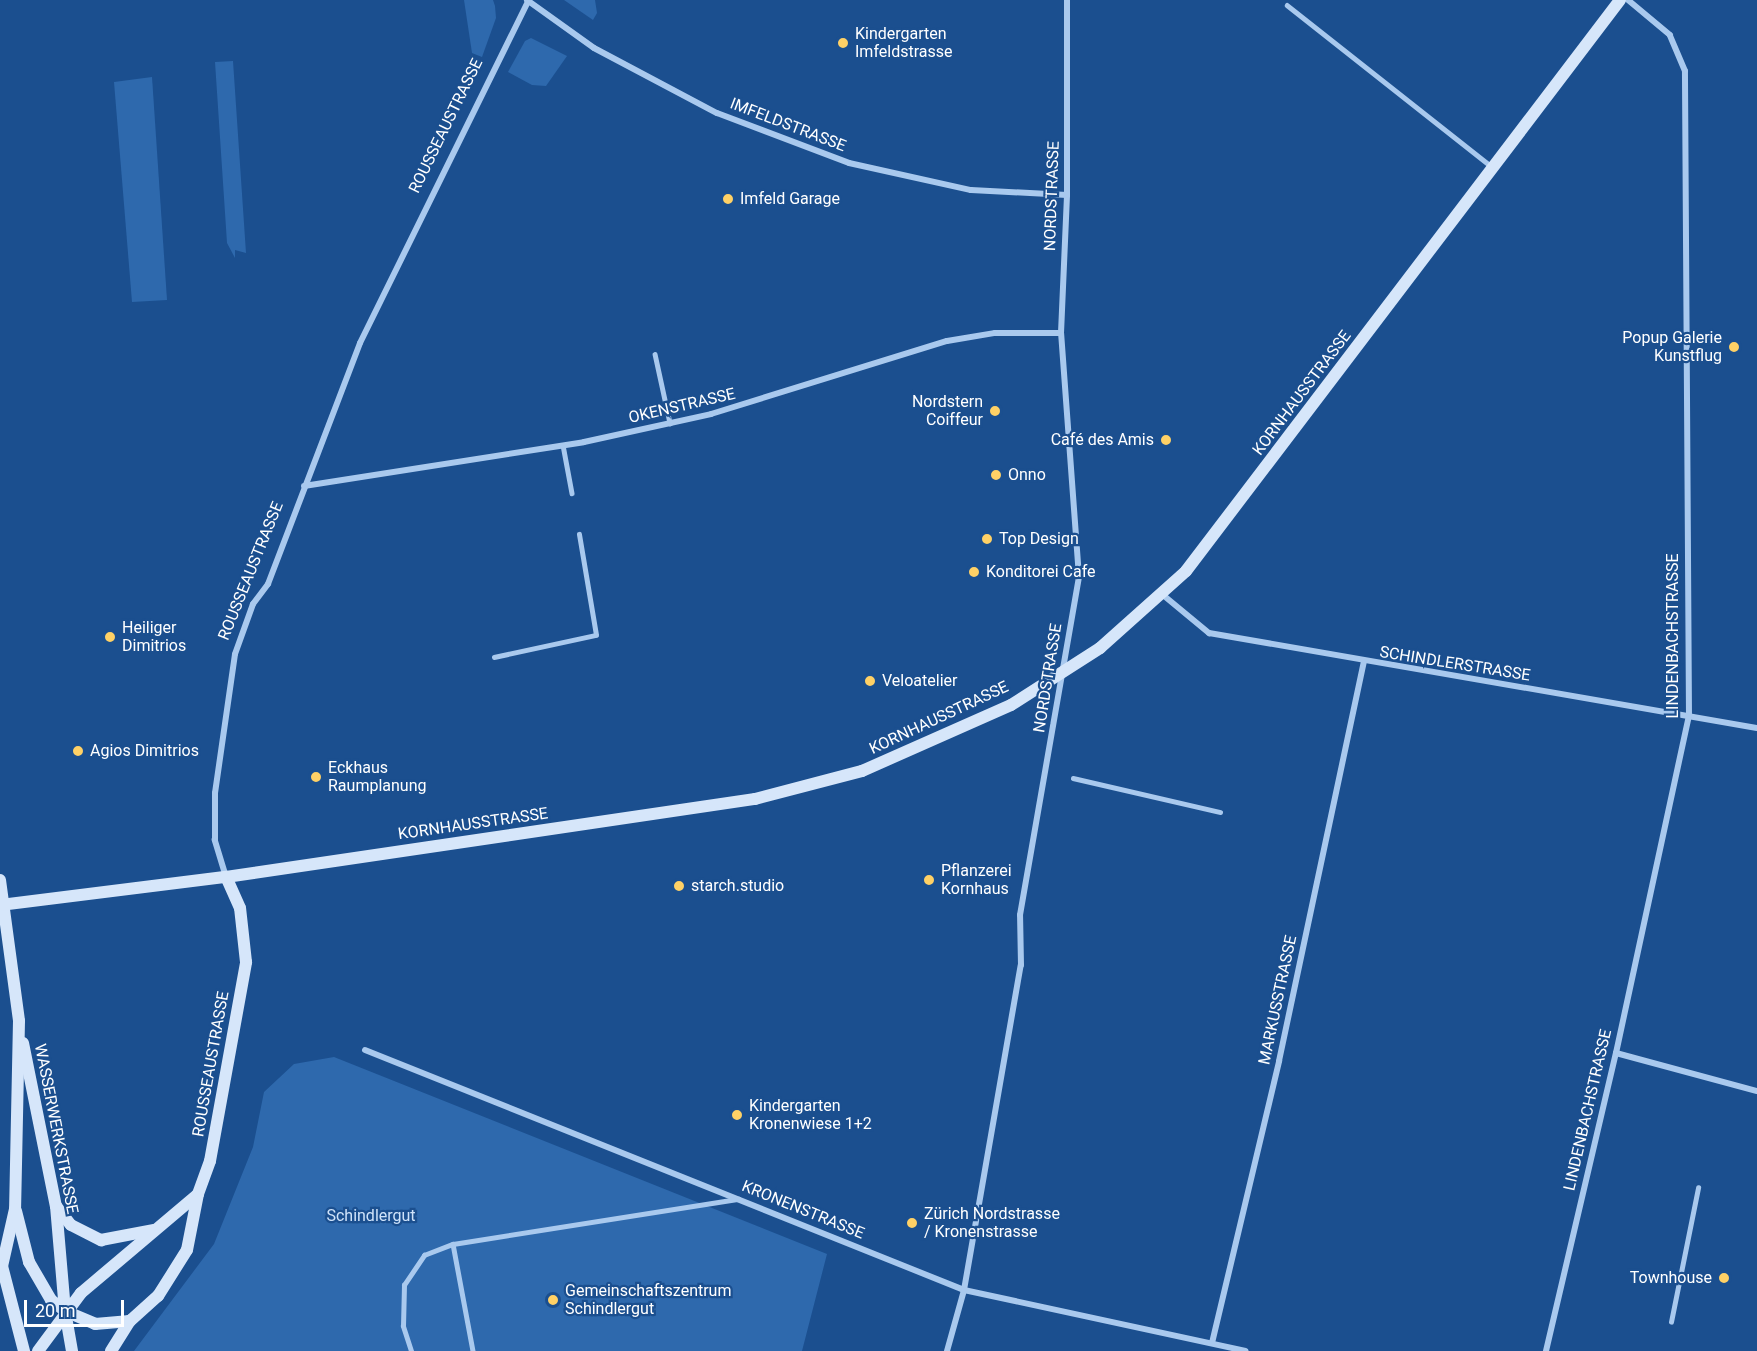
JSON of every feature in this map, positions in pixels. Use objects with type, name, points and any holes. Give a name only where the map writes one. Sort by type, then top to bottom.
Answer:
[{"type":"street","name":"IMFELDSTRASSE","points":[[528,0],[594,48],[717,113],[849,163],[971,190],[1067,195]]},
{"type":"street","name":"ROUSSEAUSTRASSE","points":[[111,1351],[130,1321],[158,1296],[187,1250],[198,1194],[210,1161],[246,962],[240,908],[226,877],[215,840],[214,793],[229,683],[253,604],[268,584],[304,486],[384,290],[528,0]]},
{"type":"street","name":"NORDSTRASSE","points":[[947,1351],[964,1290],[1021,966],[1020,915],[1046,776],[1060,675],[1079,578],[1062,333],[1067,195],[1067,0]]},
{"type":"street","name":"KORNHAUSSTRASSE","points":[[0,905],[226,877],[693,809],[806,787],[862,771],[984,719],[1060,675],[1100,648],[1163,595],[1207,546],[1620,0]]},
{"type":"street","name":"LINDENBACHSTRASSE","points":[[1546,1351],[1616,1053],[1689,716],[1685,71],[1670,36],[1628,0]]},
{"type":"street","name":"OKENSTRASSE","points":[[304,486],[563,445],[670,423],[772,397],[947,341],[995,333],[1062,333]]},
{"type":"street","name":"SCHINDLERSTRASSE","points":[[1163,595],[1209,633],[1364,662],[1757,728]]},
{"type":"street","name":"MARKUSSTRASSE","points":[[1212,1342],[1279,1061],[1364,662]]},
{"type":"street","name":"WASSERWERKSTRASSE","points":[[0,880],[19,1021],[56,1206],[64,1311],[72,1351]]},
{"type":"street","name":"WASSERWERKSTRASSE","points":[[19,1021],[15,1209],[2,1266],[24,1351]]},
{"type":"street","name":"KRONENSTRASSE","points":[[365,1050],[964,1290],[1245,1351]]},
{"type":"street","points":[[1616,1053],[1757,1091]]},
{"type":"street","points":[[38,1351],[64,1311],[198,1194]]},
{"type":"street","points":[[56,1206],[70,1225],[101,1240],[155,1230]]},
{"type":"street","points":[[15,1209],[30,1262],[51,1300],[64,1311],[95,1324],[130,1321]]},
{"type":"lane","points":[[1287,5],[1492,167]]},
{"type":"lane","points":[[655,354],[670,423]]},
{"type":"lane","points":[[563,445],[572,493]]},
{"type":"lane","points":[[494,657],[596,636],[579,534]]},
{"type":"lane","points":[[1072,778],[1220,812]]},
{"type":"lane","points":[[1671,1322],[1698,1188]]},
{"type":"lane","points":[[411,1351],[403,1326],[404,1285],[424,1255],[453,1244],[741,1199]]},
{"type":"lane","points":[[453,1244],[473,1351]]},
{"type":"green space","points":[[464,0],[493,0],[495,6],[496,18],[482,57],[472,53]]},
{"type":"green space","points":[[564,0],[595,0],[597,13],[593,20]]},
{"type":"green space","points":[[531,38],[567,56],[546,86],[532,85],[508,72],[525,41]]},
{"type":"green space","points":[[233,61],[246,253],[235,250],[235,258],[227,243],[215,62]]},
{"type":"green space","points":[[152,77],[167,300],[132,302],[114,82]]},
{"type":"green space","name":"Schindlergut","points":[[334,1057],[827,1254],[802,1351],[134,1351],[214,1244],[253,1147],[264,1092],[294,1064]]},
{"type":"place","name":"Kindergarten Imfeldstrasse","points":[[843,43]]},
{"type":"place","name":"Imfeld Garage","points":[[728,199]]},
{"type":"place","name":"Popup Galerie Kunstflug","points":[[1734,347]]},
{"type":"place","name":"Nordstern Coiffeur","points":[[995,411]]},
{"type":"place","name":"Café des Amis","points":[[1166,440]]},
{"type":"place","name":"Onno","points":[[996,475]]},
{"type":"place","name":"Top Design","points":[[987,539]]},
{"type":"place","name":"Konditorei Cafe","points":[[974,572]]},
{"type":"place","name":"Heiliger Dimitrios","points":[[110,637]]},
{"type":"place","name":"Veloatelier","points":[[870,681]]},
{"type":"place","name":"Agios Dimitrios","points":[[78,751]]},
{"type":"place","name":"Eckhaus Raumplanung","points":[[316,777]]},
{"type":"place","name":"Pflanzerei Kornhaus","points":[[929,880]]},
{"type":"place","name":"starch.studio","points":[[679,886]]},
{"type":"place","name":"Kindergarten Kronenwiese 1+2","points":[[737,1115]]},
{"type":"place","name":"Zürich Nordstrasse / Kronenstrasse","points":[[912,1223]]},
{"type":"place","name":"Townhouse","points":[[1724,1278]]},
{"type":"place","name":"Gemeinschaftszentrum Schindlergut","points":[[553,1300]]}]
